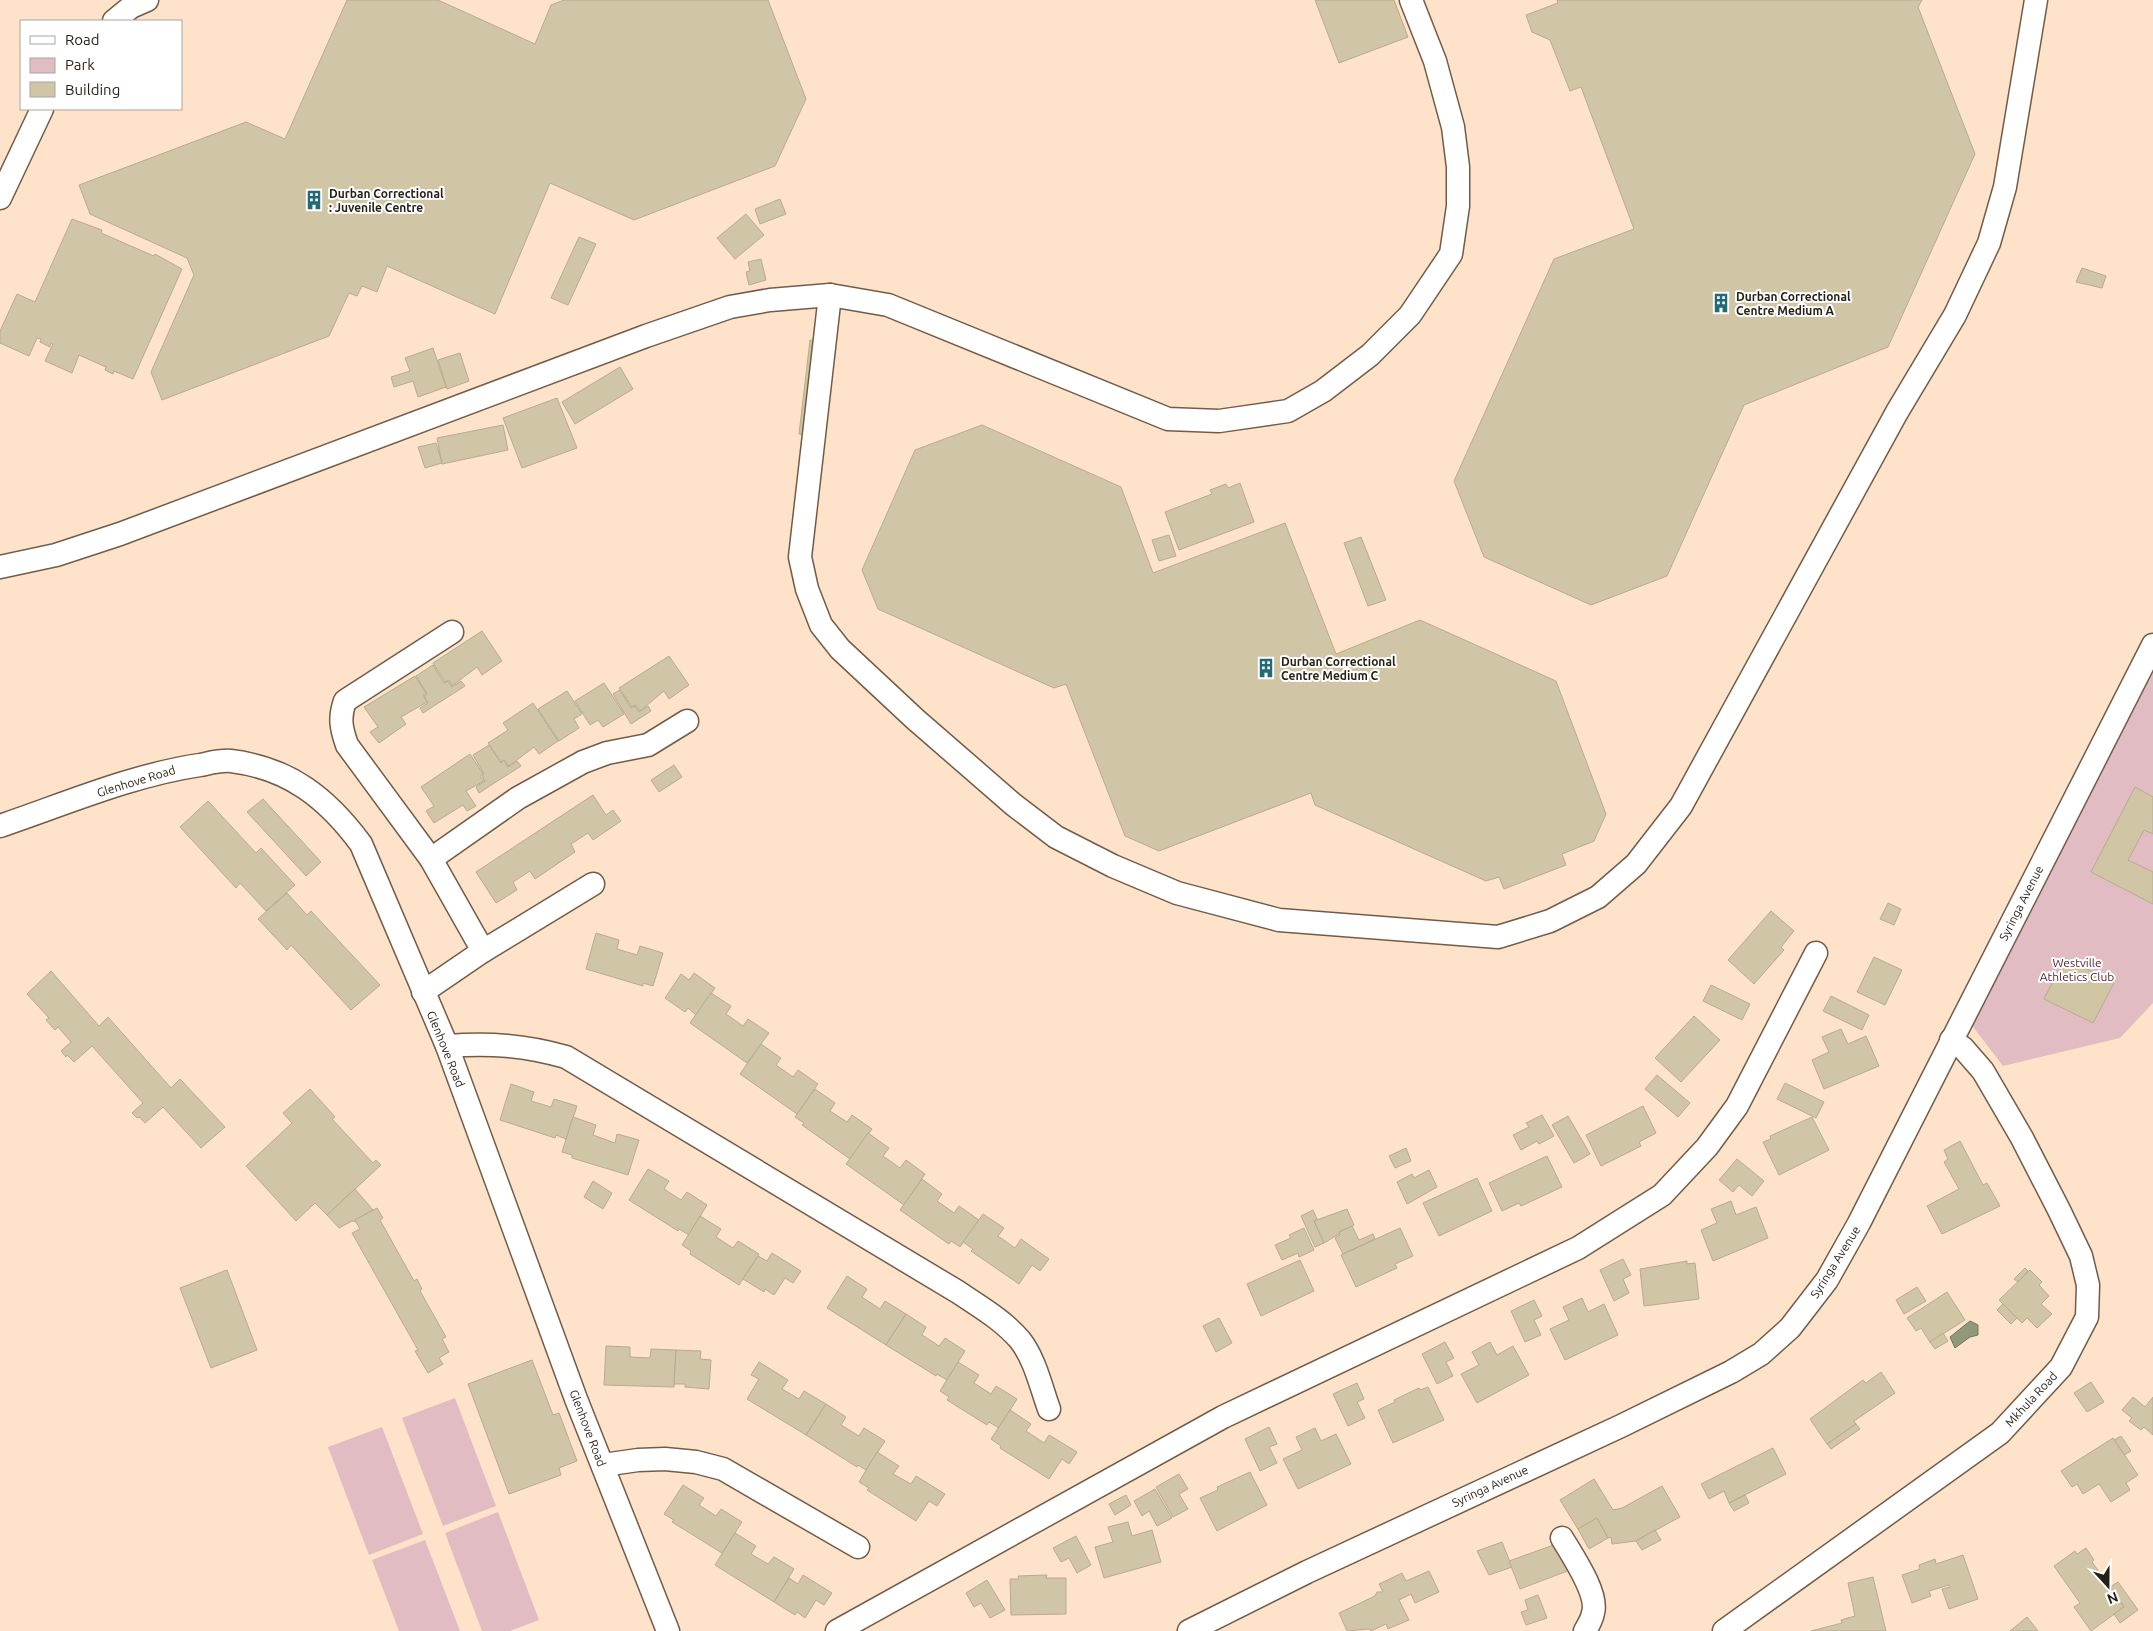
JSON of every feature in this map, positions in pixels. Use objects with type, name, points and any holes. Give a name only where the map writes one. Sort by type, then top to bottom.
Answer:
[{"type":"street","points":[[115,20],[131,8],[147,0]]},
{"type":"street","points":[[0,567],[56,555],[120,534],[730,306],[770,300],[830,295],[888,304],[1168,419],[1219,421],[1288,411],[1323,391],[1370,355],[1410,315],[1451,254],[1458,206],[1458,167],[1453,127],[1435,60],[1411,0]]},
{"type":"street","points":[[830,295],[800,557],[807,589],[821,625],[862,670],[1014,805],[1056,837],[1113,866],[1177,893],[1279,920],[1498,937],[1550,921],[1598,897],[1636,864],[1681,806],[1898,412],[1954,315],[1989,243],[2005,187],[2036,0]]},
{"type":"street","points":[[0,198],[42,110]]},
{"type":"street","points":[[452,632],[345,701],[340,716],[341,730],[347,745],[431,859],[483,952]]},
{"type":"street","name":"Syringa Avenue","points":[[1189,1631],[1307,1572],[1621,1426],[1731,1372],[1761,1354],[1790,1328],[1827,1280],[1859,1223],[2153,646]]},
{"type":"street","points":[[431,859],[518,798],[583,762],[607,753],[648,745],[687,721]]},
{"type":"street","name":"Glenhove Road","points":[[0,826],[169,770],[229,760],[281,773],[314,793],[341,817],[361,844],[422,992],[447,1046],[576,1399],[668,1631]]},
{"type":"street","points":[[422,992],[594,884]]},
{"type":"street","points":[[838,1631],[1223,1417],[1578,1248],[1662,1195],[1707,1147],[1737,1106],[1816,953]]},
{"type":"street","name":"Mkhula Road","points":[[1724,1631],[2000,1433],[2061,1367],[2087,1317],[2088,1285],[2081,1256],[2059,1210],[2022,1138],[1983,1071],[1963,1048],[1951,1040]]},
{"type":"street","points":[[447,1046],[492,1043],[535,1048],[566,1057],[958,1292],[1001,1321],[1021,1342],[1033,1366],[1049,1409]]},
{"type":"street","points":[[603,1465],[638,1460],[665,1460],[696,1462],[723,1469],[858,1547]]},
{"type":"street","points":[[1562,1538],[1577,1562],[1594,1600],[1594,1612],[1584,1631]]},
{"type":"green space","name":"Westville Athletics Club","points":[[2153,650],[2153,1003],[2120,1038],[2003,1066],[1967,1019]]},
{"type":"green space","points":[[455,1398],[496,1506],[443,1526],[402,1418]]},
{"type":"green space","points":[[382,1427],[423,1534],[369,1555],[328,1447]]},
{"type":"green space","points":[[498,1512],[539,1620],[510,1631],[482,1631],[445,1533]]},
{"type":"green space","points":[[425,1540],[460,1631],[399,1631],[372,1560]]},
{"type":"shaded area","points":[[1970,1321],[1978,1325],[1978,1335],[1970,1337],[1955,1348],[1950,1337]]},
{"type":"building","name":"Durban Correctional : Juvenile Centre","points":[[347,0],[438,0],[535,44],[551,5],[564,0],[768,0],[806,99],[775,166],[634,220],[550,183],[495,314],[387,266],[377,292],[362,286],[357,296],[349,293],[329,336],[162,400],[151,372],[194,275],[187,258],[90,214],[79,185],[246,122],[285,139]]},
{"type":"building","points":[[1315,0],[1394,0],[1408,37],[1339,63]]},
{"type":"building","name":"Durban Correctional Centre Medium A","points":[[1557,0],[1922,0],[1918,7],[1975,154],[1888,347],[1744,405],[1667,576],[1591,605],[1484,557],[1454,481],[1554,259],[1634,229],[1581,87],[1570,91],[1550,40],[1532,32],[1526,15],[1558,3]]},
{"type":"building","points":[[780,199],[786,214],[760,224],[755,209]]},
{"type":"building","points":[[746,214],[764,235],[735,259],[717,238]]},
{"type":"building","points":[[72,219],[102,230],[101,233],[154,256],[155,254],[182,269],[133,379],[114,371],[113,374],[105,370],[106,367],[79,355],[72,373],[45,361],[53,344],[51,343],[50,347],[40,342],[41,339],[37,338],[29,356],[0,343],[0,331],[17,294],[35,302]]},
{"type":"building","points":[[579,237],[596,244],[568,305],[551,298]]},
{"type":"building","points":[[761,259],[766,280],[749,285],[746,272],[750,271],[748,262]]},
{"type":"building","points":[[2082,268],[2106,276],[2102,288],[2076,282]]},
{"type":"building","points":[[810,340],[831,342],[821,437],[799,434]]},
{"type":"building","points":[[433,348],[446,387],[418,397],[413,381],[394,387],[391,377],[410,371],[405,358]]},
{"type":"building","points":[[460,353],[469,381],[447,389],[438,360]]},
{"type":"building","points":[[620,367],[633,389],[575,424],[562,402]]},
{"type":"building","points":[[557,398],[577,448],[522,468],[503,418]]},
{"type":"building","points":[[503,425],[508,450],[442,464],[437,438]]},
{"type":"building","name":"Durban Correctional Centre Medium C","points":[[982,425],[1121,487],[1153,573],[1285,523],[1336,654],[1420,620],[1556,681],[1606,814],[1594,841],[1562,854],[1566,865],[1504,889],[1499,877],[1486,881],[1315,805],[1311,793],[1159,851],[1125,836],[1066,684],[1054,688],[878,609],[862,570],[915,450]]},
{"type":"building","points":[[436,443],[442,463],[425,468],[418,447]]},
{"type":"building","points":[[1240,483],[1254,522],[1179,550],[1165,512],[1212,494],[1210,490],[1226,484],[1228,488]]},
{"type":"building","points":[[1169,535],[1176,556],[1159,561],[1152,540]]},
{"type":"building","points":[[1361,537],[1386,600],[1368,606],[1344,543]]},
{"type":"building","points":[[482,631],[502,661],[482,675],[477,667],[452,686],[449,680],[445,682],[433,663]]},
{"type":"building","points":[[669,656],[689,685],[669,699],[664,691],[640,711],[635,705],[632,707],[619,688]]},
{"type":"building","points":[[433,665],[444,683],[448,681],[452,687],[461,681],[465,686],[423,713],[420,708],[428,703],[424,696],[427,694],[416,676]]},
{"type":"building","points":[[415,676],[426,693],[423,695],[427,702],[401,717],[406,724],[379,743],[370,732],[378,727],[364,707]]},
{"type":"building","points":[[604,683],[624,714],[603,727],[598,720],[590,725],[575,701]]},
{"type":"building","points":[[620,690],[631,708],[635,706],[639,712],[648,706],[651,711],[631,724],[613,694]]},
{"type":"building","points":[[567,691],[582,714],[574,719],[579,728],[559,741],[538,709]]},
{"type":"building","points":[[533,703],[558,741],[539,754],[534,747],[509,766],[504,760],[501,762],[488,743],[508,730],[503,723]]},
{"type":"building","points":[[489,745],[501,763],[504,760],[508,767],[517,761],[521,766],[479,793],[476,787],[485,781],[482,776],[484,774],[473,755]]},
{"type":"building","points":[[470,754],[483,774],[480,776],[484,781],[466,791],[476,806],[467,811],[463,805],[434,823],[426,811],[434,806],[421,787]]},
{"type":"building","points":[[674,765],[682,777],[659,792],[651,780]]},
{"type":"building","points":[[2135,787],[2153,797],[2153,834],[2144,830],[2128,860],[2153,872],[2153,904],[2091,872]]},
{"type":"building","points":[[593,795],[606,815],[613,810],[621,821],[593,840],[588,833],[571,844],[575,852],[535,879],[530,871],[513,882],[517,890],[496,903],[476,872]]},
{"type":"building","points":[[263,799],[321,862],[306,876],[247,812]]},
{"type":"building","points":[[208,801],[256,853],[261,848],[295,885],[266,911],[240,883],[236,888],[180,827]]},
{"type":"building","points":[[287,893],[307,915],[311,911],[380,985],[351,1010],[291,945],[287,950],[258,919]]},
{"type":"building","points":[[1888,903],[1901,909],[1894,925],[1880,919]]},
{"type":"building","points":[[1771,911],[1794,931],[1781,947],[1784,950],[1754,984],[1728,960]]},
{"type":"building","points":[[596,933],[619,940],[617,949],[637,955],[640,946],[663,953],[653,986],[643,983],[643,986],[586,969]]},
{"type":"building","points":[[1874,957],[1902,970],[1885,1005],[1857,992]]},
{"type":"building","points":[[2065,958],[2114,983],[2093,1023],[2044,999]]},
{"type":"building","points":[[51,971],[99,1026],[108,1017],[171,1088],[180,1079],[225,1127],[201,1148],[163,1107],[145,1123],[139,1117],[137,1118],[132,1113],[143,1103],[92,1046],[74,1062],[67,1055],[66,1057],[61,1051],[71,1042],[58,1027],[55,1030],[46,1020],[49,1018],[27,994]]},
{"type":"building","points":[[694,973],[715,988],[696,1015],[688,1008],[685,1012],[665,998],[681,974],[689,980]]},
{"type":"building","points":[[1711,985],[1750,1004],[1742,1020],[1703,1001]]},
{"type":"building","points":[[711,993],[731,1006],[726,1014],[743,1026],[748,1019],[769,1033],[747,1063],[690,1023]]},
{"type":"building","points":[[1831,996],[1869,1015],[1862,1030],[1823,1011]]},
{"type":"building","points":[[1694,1016],[1720,1040],[1681,1082],[1655,1058]]},
{"type":"building","points":[[1841,1029],[1848,1044],[1866,1036],[1879,1066],[1824,1089],[1812,1060],[1829,1052],[1822,1037]]},
{"type":"building","points":[[761,1044],[781,1058],[776,1065],[793,1077],[798,1070],[818,1084],[797,1114],[740,1074]]},
{"type":"building","points":[[1657,1075],[1690,1103],[1678,1117],[1645,1089]]},
{"type":"building","points":[[1785,1083],[1824,1102],[1816,1118],[1777,1099]]},
{"type":"building","points":[[511,1084],[534,1092],[531,1101],[551,1107],[554,1099],[577,1106],[566,1139],[556,1135],[555,1138],[500,1120]]},
{"type":"building","points":[[310,1089],[335,1117],[332,1119],[373,1163],[376,1160],[381,1165],[327,1215],[315,1203],[296,1221],[246,1166],[292,1123],[283,1113]]},
{"type":"building","points":[[815,1089],[835,1103],[830,1111],[847,1122],[852,1115],[872,1129],[850,1159],[802,1125],[804,1123],[795,1117]]},
{"type":"building","points":[[1643,1106],[1656,1133],[1639,1142],[1641,1146],[1601,1166],[1586,1135]]},
{"type":"building","points":[[1542,1115],[1554,1136],[1539,1144],[1537,1141],[1521,1150],[1513,1135],[1529,1127],[1526,1123]]},
{"type":"building","points":[[1568,1116],[1590,1154],[1574,1163],[1552,1125]]},
{"type":"building","points":[[573,1117],[596,1125],[593,1135],[615,1143],[617,1134],[639,1140],[628,1175],[572,1158],[572,1155],[562,1152]]},
{"type":"building","points":[[1812,1117],[1829,1150],[1779,1175],[1763,1142],[1771,1139],[1770,1136]]},
{"type":"building","points":[[868,1133],[889,1148],[883,1156],[900,1168],[906,1160],[925,1174],[904,1205],[846,1164]]},
{"type":"building","points":[[1960,1141],[1983,1185],[1987,1183],[2000,1206],[1942,1234],[1927,1206],[1959,1189],[1944,1162],[1948,1159],[1944,1150]]},
{"type":"building","points":[[1406,1148],[1411,1161],[1395,1168],[1389,1156]]},
{"type":"building","points":[[1547,1156],[1562,1187],[1521,1206],[1519,1203],[1502,1211],[1489,1183]]},
{"type":"building","points":[[1737,1159],[1764,1181],[1752,1196],[1739,1185],[1733,1192],[1719,1180]]},
{"type":"building","points":[[648,1169],[669,1181],[664,1189],[681,1200],[687,1192],[707,1205],[689,1235],[679,1229],[678,1231],[629,1200]]},
{"type":"building","points":[[1429,1170],[1437,1187],[1407,1204],[1397,1182],[1412,1174],[1414,1178]]},
{"type":"building","points":[[1477,1178],[1492,1211],[1439,1236],[1423,1203]]},
{"type":"building","points":[[922,1179],[942,1194],[937,1201],[954,1213],[959,1206],[979,1220],[960,1247],[951,1241],[949,1244],[900,1210]]},
{"type":"building","points":[[593,1181],[612,1193],[603,1209],[584,1197]]},
{"type":"building","points":[[355,1189],[373,1210],[355,1220],[356,1222],[352,1221],[339,1228],[327,1215]]},
{"type":"building","points":[[1731,1201],[1736,1215],[1756,1207],[1768,1238],[1713,1261],[1701,1230],[1717,1223],[1711,1209]]},
{"type":"building","points":[[377,1208],[383,1218],[380,1220],[414,1281],[417,1279],[422,1289],[420,1291],[446,1337],[442,1339],[449,1352],[439,1358],[443,1364],[428,1373],[415,1351],[418,1350],[352,1233],[360,1229],[355,1220]]},
{"type":"building","points":[[1347,1209],[1354,1225],[1324,1243],[1314,1221]]},
{"type":"building","points":[[1313,1210],[1317,1219],[1314,1221],[1324,1243],[1315,1247],[1301,1216]]},
{"type":"building","points":[[983,1214],[1004,1228],[998,1236],[1015,1248],[1021,1239],[1049,1259],[1040,1271],[1032,1265],[1019,1284],[971,1251],[973,1249],[963,1242]]},
{"type":"building","points":[[700,1216],[721,1229],[716,1237],[733,1248],[738,1241],[759,1254],[739,1285],[690,1254],[691,1251],[682,1245]]},
{"type":"building","points":[[1352,1226],[1359,1240],[1373,1234],[1375,1239],[1343,1254],[1335,1238],[1340,1235],[1339,1232]]},
{"type":"building","points":[[1304,1228],[1314,1250],[1299,1257],[1298,1253],[1282,1260],[1275,1245],[1291,1238],[1289,1235]]},
{"type":"building","points":[[1400,1228],[1413,1256],[1395,1264],[1397,1268],[1356,1287],[1341,1255]]},
{"type":"building","points":[[772,1253],[801,1271],[793,1283],[785,1278],[774,1295],[765,1289],[764,1292],[743,1279],[758,1256],[767,1261]]},
{"type":"building","points":[[1623,1259],[1631,1275],[1623,1279],[1629,1293],[1614,1301],[1600,1270]]},
{"type":"building","points":[[1300,1260],[1314,1291],[1261,1316],[1247,1284]]},
{"type":"building","points":[[1687,1261],[1687,1264],[1695,1263],[1699,1299],[1644,1306],[1640,1269]]},
{"type":"building","points":[[2025,1268],[2028,1271],[2018,1282],[2014,1279]]},
{"type":"building","points":[[227,1270],[257,1350],[211,1368],[180,1288]]},
{"type":"building","points":[[2030,1270],[2042,1282],[2039,1285],[2049,1296],[2041,1304],[2052,1314],[2037,1328],[2027,1318],[2022,1323],[1999,1300]]},
{"type":"building","points":[[847,1276],[867,1289],[862,1297],[880,1309],[885,1301],[906,1314],[886,1345],[827,1308]]},
{"type":"building","points":[[1917,1287],[1926,1301],[1904,1314],[1896,1300]]},
{"type":"building","points":[[1947,1292],[1965,1320],[1930,1342],[1921,1328],[1916,1331],[1907,1318]]},
{"type":"building","points":[[1582,1298],[1588,1312],[1604,1304],[1618,1335],[1565,1360],[1550,1329],[1569,1320],[1563,1307]]},
{"type":"building","points":[[1534,1300],[1542,1316],[1534,1320],[1541,1335],[1525,1342],[1511,1311]]},
{"type":"building","points":[[2003,1304],[2017,1318],[2011,1324],[1997,1310]]},
{"type":"building","points":[[906,1314],[926,1327],[922,1335],[939,1346],[945,1338],[965,1351],[947,1380],[937,1374],[936,1376],[886,1345]]},
{"type":"building","points":[[1219,1318],[1232,1343],[1216,1352],[1203,1326]]},
{"type":"building","points":[[1943,1333],[1948,1341],[1935,1349],[1930,1342]]},
{"type":"building","points":[[1445,1342],[1454,1358],[1446,1362],[1453,1376],[1437,1384],[1422,1354]]},
{"type":"building","points":[[1490,1342],[1497,1355],[1513,1346],[1529,1375],[1477,1403],[1461,1374],[1479,1365],[1472,1352]]},
{"type":"building","points":[[606,1346],[630,1347],[630,1357],[650,1358],[651,1349],[676,1350],[674,1387],[604,1385]]},
{"type":"building","points":[[676,1350],[701,1351],[700,1359],[711,1360],[709,1389],[685,1387],[685,1384],[674,1384]]},
{"type":"building","points":[[532,1360],[553,1415],[559,1413],[577,1461],[559,1468],[561,1475],[509,1494],[468,1384]]},
{"type":"building","points":[[759,1362],[788,1380],[782,1389],[799,1399],[804,1391],[826,1404],[806,1435],[747,1399],[759,1379],[751,1375]]},
{"type":"building","points":[[958,1362],[979,1375],[974,1383],[991,1394],[996,1386],[1017,1399],[999,1428],[989,1422],[987,1425],[947,1400],[949,1397],[940,1391]]},
{"type":"building","points":[[1881,1372],[1895,1393],[1854,1421],[1856,1424],[1827,1444],[1810,1419],[1863,1380],[1866,1383]]},
{"type":"building","points":[[2091,1382],[2104,1402],[2087,1412],[2074,1393]]},
{"type":"building","points":[[1357,1383],[1364,1399],[1357,1402],[1365,1418],[1348,1426],[1333,1394]]},
{"type":"building","points":[[1428,1387],[1444,1420],[1393,1443],[1378,1410],[1419,1388],[1420,1390]]},
{"type":"building","points":[[2133,1397],[2145,1407],[2153,1397],[2153,1435],[2144,1427],[2141,1430],[2129,1421],[2132,1418],[2122,1410]]},
{"type":"building","points":[[826,1404],[846,1417],[841,1425],[859,1436],[864,1428],[885,1441],[866,1470],[858,1465],[857,1467],[806,1435]]},
{"type":"building","points":[[1010,1410],[1031,1424],[1026,1431],[1044,1443],[1049,1435],[1077,1452],[1069,1464],[1062,1459],[1049,1479],[1000,1448],[1001,1446],[991,1439]]},
{"type":"building","points":[[1856,1424],[1860,1429],[1831,1449],[1827,1444]]},
{"type":"building","points":[[1269,1427],[1277,1444],[1269,1447],[1277,1463],[1260,1471],[1245,1439]]},
{"type":"building","points":[[1315,1428],[1321,1441],[1336,1434],[1351,1464],[1298,1489],[1283,1459],[1302,1450],[1296,1437]]},
{"type":"building","points":[[2121,1436],[2131,1451],[2124,1455],[2114,1440]]},
{"type":"building","points":[[2113,1438],[2138,1475],[2126,1483],[2130,1490],[2111,1502],[2099,1484],[2083,1494],[2077,1484],[2072,1487],[2061,1471]]},
{"type":"building","points":[[1773,1448],[1786,1474],[1729,1503],[1724,1491],[1709,1499],[1701,1484]]},
{"type":"building","points":[[877,1452],[899,1466],[893,1474],[911,1484],[916,1476],[945,1494],[937,1506],[929,1501],[916,1521],[867,1490],[869,1488],[859,1482]]},
{"type":"building","points":[[1250,1472],[1267,1505],[1217,1531],[1200,1498],[1218,1490],[1217,1487]]},
{"type":"building","points":[[1179,1474],[1188,1489],[1179,1494],[1188,1509],[1173,1517],[1156,1487]]},
{"type":"building","points":[[1594,1479],[1613,1510],[1622,1508],[1662,1486],[1680,1517],[1636,1541],[1612,1544],[1611,1537],[1608,1538],[1597,1518],[1578,1529],[1560,1500]]},
{"type":"building","points":[[683,1485],[704,1498],[699,1505],[716,1516],[721,1509],[742,1522],[722,1553],[672,1522],[674,1520],[664,1514]]},
{"type":"building","points":[[1155,1489],[1172,1518],[1157,1526],[1149,1511],[1142,1516],[1134,1501]]},
{"type":"building","points":[[1126,1495],[1131,1505],[1115,1515],[1109,1504]]},
{"type":"building","points":[[1745,1495],[1749,1503],[1734,1511],[1729,1503]]},
{"type":"building","points":[[1597,1518],[1608,1538],[1589,1549],[1578,1529]]},
{"type":"building","points":[[1128,1522],[1132,1536],[1152,1530],[1161,1562],[1104,1578],[1095,1547],[1113,1542],[1108,1527]]},
{"type":"building","points":[[1655,1530],[1661,1540],[1642,1550],[1636,1541]]},
{"type":"building","points":[[735,1533],[756,1546],[751,1554],[768,1564],[774,1557],[794,1569],[774,1602],[715,1565]]},
{"type":"building","points":[[1076,1536],[1091,1565],[1077,1573],[1069,1558],[1061,1562],[1053,1548]]},
{"type":"building","points":[[1502,1542],[1512,1567],[1489,1575],[1477,1551]]},
{"type":"building","points":[[1559,1543],[1570,1570],[1520,1589],[1509,1561]]},
{"type":"building","points":[[2086,1548],[2094,1560],[2092,1562],[2124,1607],[2091,1631],[2074,1607],[2080,1603],[2054,1566],[2075,1551],[2077,1554]]},
{"type":"building","points":[[1963,1555],[1978,1599],[1949,1609],[1942,1589],[1950,1587],[1949,1585],[1929,1591],[1931,1596],[1912,1603],[1902,1575],[1920,1569],[1919,1565],[1935,1559],[1936,1564]]},
{"type":"building","points":[[1429,1571],[1439,1592],[1415,1603],[1411,1594],[1399,1600],[1409,1620],[1388,1629],[1386,1624],[1371,1631],[1369,1629],[1347,1631],[1339,1613],[1375,1596],[1377,1592],[1383,1592],[1379,1584],[1402,1573],[1406,1581]]},
{"type":"building","points":[[803,1575],[832,1593],[824,1605],[816,1600],[805,1618],[797,1612],[795,1615],[774,1602],[789,1578],[798,1584]]},
{"type":"building","points":[[1047,1575],[1046,1578],[1066,1578],[1066,1614],[1011,1615],[1010,1579],[1019,1579],[1018,1576]]},
{"type":"building","points":[[1873,1577],[1886,1631],[1811,1631],[1842,1623],[1841,1620],[1855,1616],[1848,1583]]},
{"type":"building","points":[[987,1580],[1005,1610],[990,1618],[981,1603],[974,1607],[966,1593]]},
{"type":"building","points":[[2118,1582],[2138,1610],[2120,1623],[2114,1614],[2124,1607],[2110,1587]]},
{"type":"building","points":[[1538,1595],[1547,1618],[1526,1625],[1521,1612],[1528,1610],[1525,1600]]},
{"type":"building","points":[[2027,1617],[2038,1631],[2010,1631]]},
{"type":"place","name":"Durban Correctional : Juvenile Centre","points":[[314,200]]},
{"type":"place","name":"Durban Correctional Centre Medium A","points":[[1721,303]]},
{"type":"place","name":"Durban Correctional Centre Medium C","points":[[1266,668]]}]
